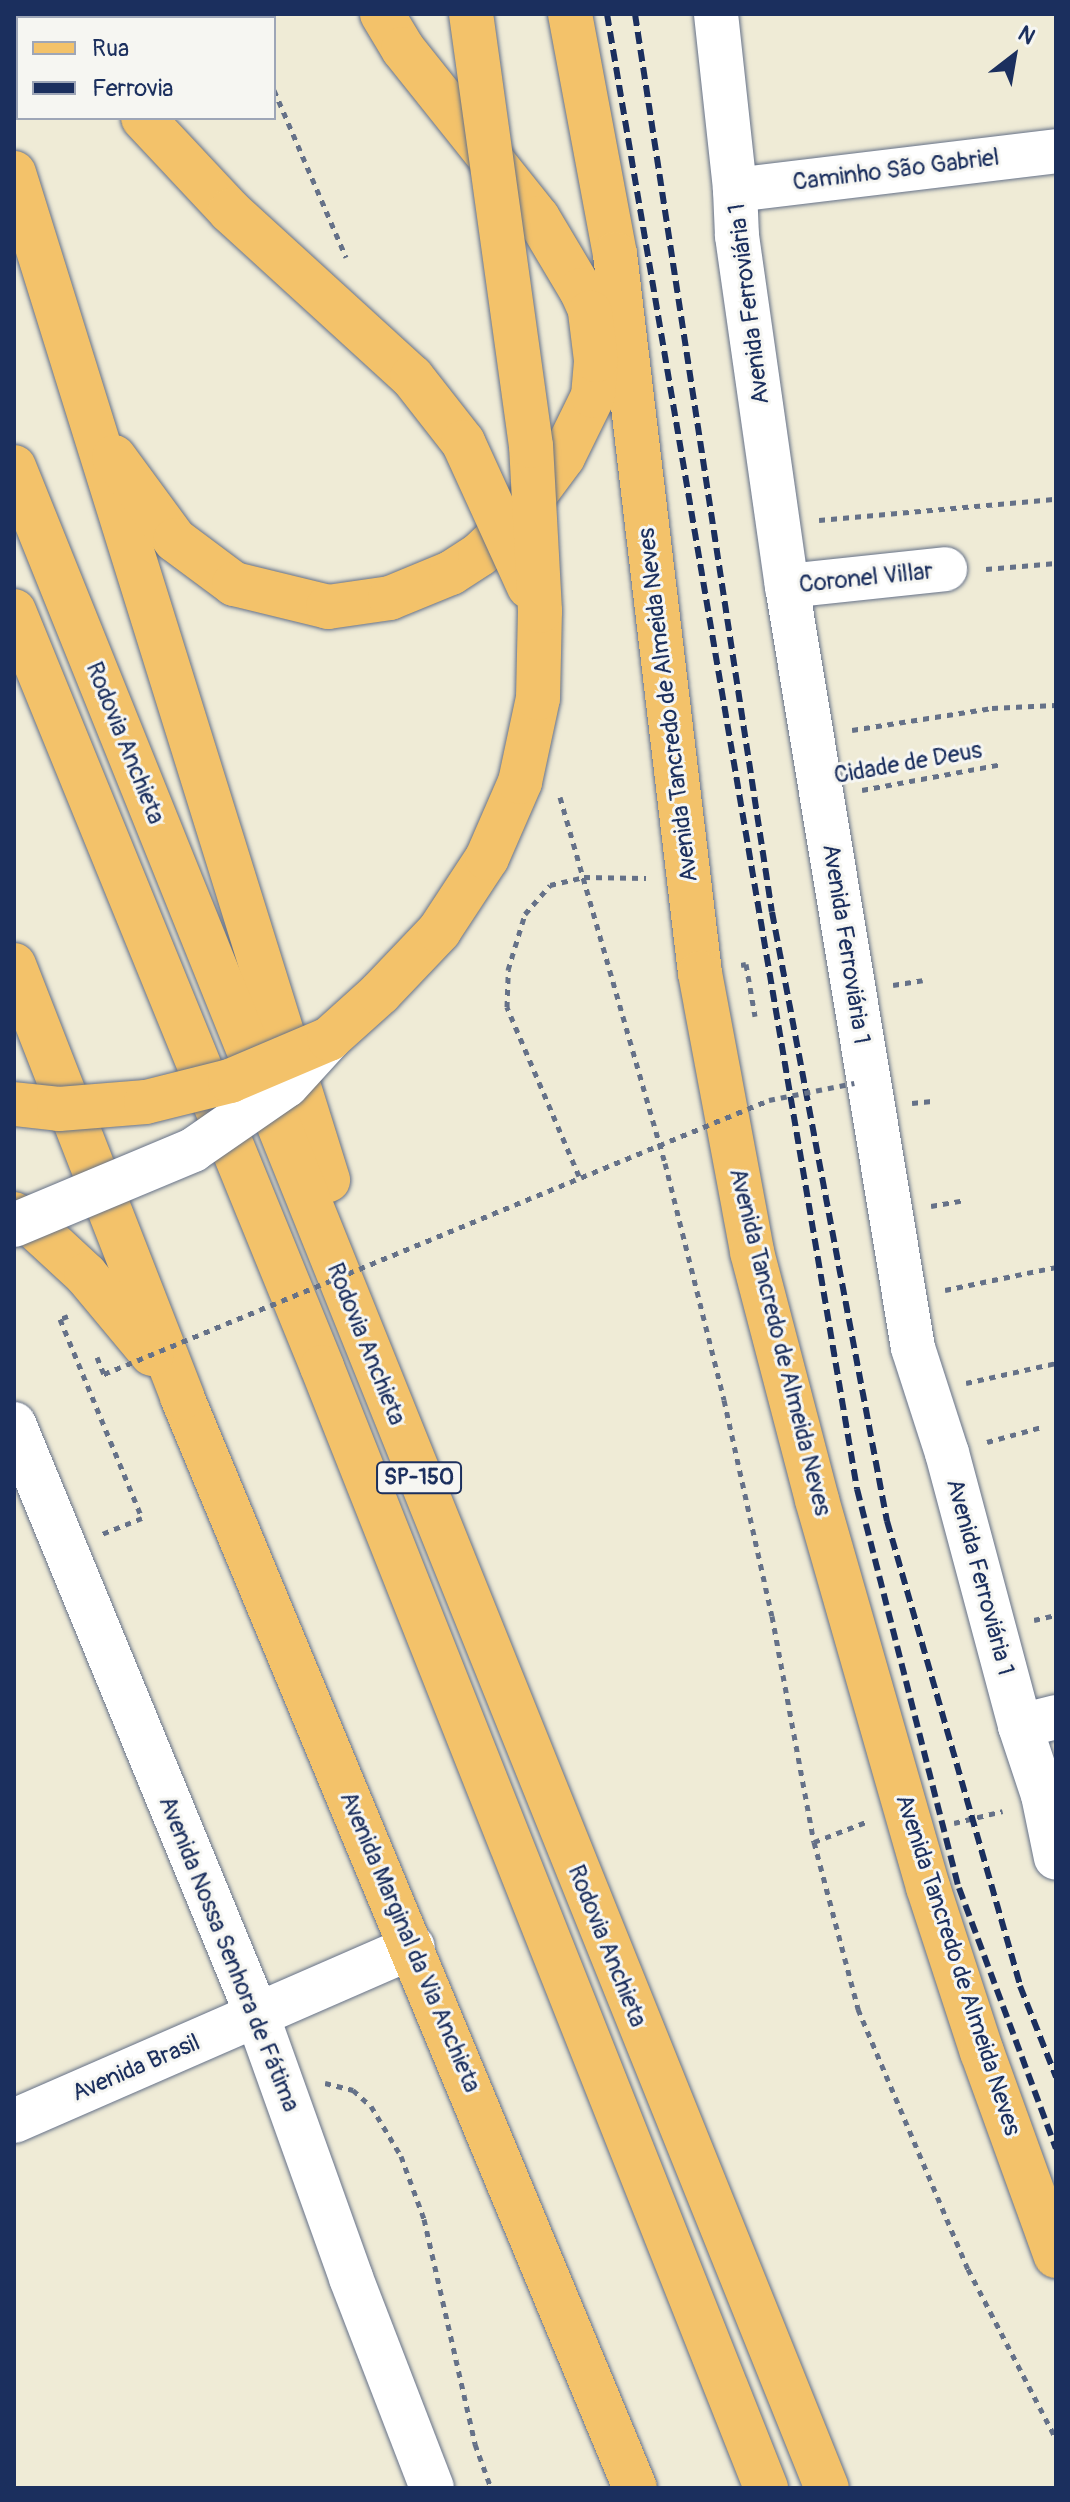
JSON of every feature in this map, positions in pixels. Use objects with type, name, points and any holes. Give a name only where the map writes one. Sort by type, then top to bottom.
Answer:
[{"type":"main road","points":[[91,426],[175,540],[234,584],[328,607],[390,598],[451,573],[480,554],[517,519],[612,398],[596,360],[590,312],[538,218],[403,49],[382,14]]},
{"type":"main road","points":[[14,1104],[59,1109],[146,1102],[230,1081],[329,1039],[380,993],[439,931],[487,858],[520,782],[538,698],[540,611],[531,446],[471,14]]},
{"type":"main road","name":"Avenida Tancredo de Almeida Neves","points":[[570,14],[615,254],[612,398],[689,879],[700,973],[752,1252],[817,1500],[906,1807],[982,2052],[1056,2256]]},
{"type":"main road","points":[[145,120],[230,211],[412,377],[463,442],[540,611]]},
{"type":"main road","points":[[14,173],[91,426],[214,806],[329,1183],[376,1369]]},
{"type":"main road","name":"Rodovia Anchieta","points":[[14,467],[827,2488]]},
{"type":"main road","name":"Rodovia Anchieta","points":[[14,611],[316,1353],[766,2488]]},
{"type":"main road","points":[[14,965],[182,1397]]},
{"type":"main road","points":[[14,1214],[31,1224],[86,1275],[135,1330],[182,1397]]},
{"type":"main road","name":"Avenida Marginal da Via Anchieta","points":[[182,1397],[413,1947],[635,2488]]},
{"type":"street","name":"Avenida Ferroviária 1","points":[[716,14],[737,236],[787,586],[904,1298],[926,1392],[1038,1722],[1043,1795],[1056,1858]]},
{"type":"street","name":"Caminho São Gabriel","points":[[735,190],[1056,151]]},
{"type":"street","name":"Coronel Villar","points":[[787,586],[945,569]]},
{"type":"street","points":[[14,1225],[193,1150],[287,1085],[329,1039]]},
{"type":"street","name":"Avenida Nossa Senhora de Fátima","points":[[14,1424],[257,2015],[432,2488]]},
{"type":"street","name":"Avenida Brasil","points":[[14,2121],[413,1947]]},
{"type":"path","points":[[276,95],[353,271]]},
{"type":"path","points":[[778,524],[1056,499]]},
{"type":"path","points":[[945,569],[1056,563]]},
{"type":"path","points":[[812,736],[992,708],[1056,705]]},
{"type":"path","name":"Cidade de Deus","points":[[822,797],[1002,764]]},
{"type":"path","points":[[558,788],[661,1148],[724,1400],[772,1616],[814,1842],[858,2009],[968,2269],[1056,2439]]},
{"type":"path","points":[[579,1176],[507,1007],[508,970],[525,914],[550,885],[584,877],[689,879]]},
{"type":"path","points":[[94,1350],[104,1374],[769,1100],[854,1083]]},
{"type":"path","points":[[904,1298],[1056,1267]]},
{"type":"path","points":[[66,1550],[142,1518],[123,1479],[60,1319],[78,1313]]},
{"type":"path","points":[[926,1392],[1056,1363]]},
{"type":"path","points":[[947,1453],[1042,1427]]},
{"type":"path","points":[[814,1842],[920,1804],[929,1829],[1017,1808]]},
{"type":"path","points":[[284,2090],[327,2083],[353,2090],[371,2106],[401,2156],[424,2219],[475,2444],[491,2488]]},
{"type":"railway","points":[[607,14],[857,1489],[959,1888],[1056,2149]]},
{"type":"railway","points":[[635,14],[772,912],[887,1521],[1020,1986],[1056,2077]]}]
